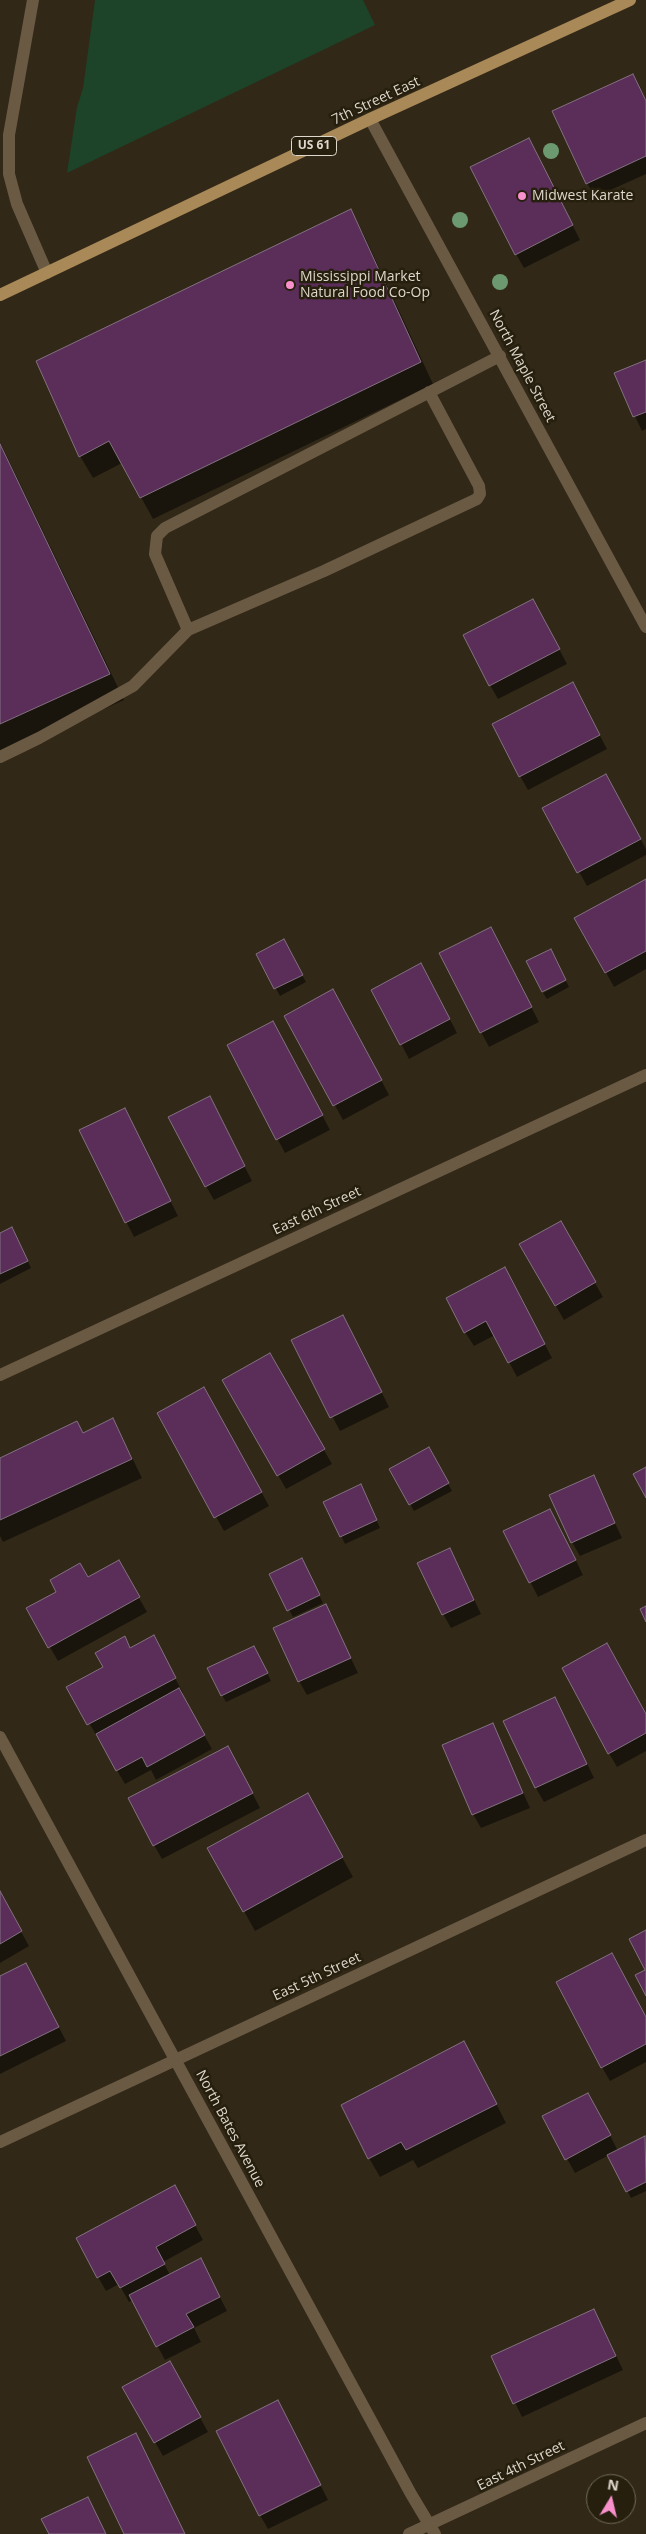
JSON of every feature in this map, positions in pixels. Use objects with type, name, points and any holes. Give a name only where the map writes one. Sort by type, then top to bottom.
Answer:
[{"type":"main road","name":"7th Street East","points":[[0,295],[370,119],[630,0]]},
{"type":"street","points":[[33,0],[9,135],[9,174],[17,204],[47,273]]},
{"type":"street","name":"North Maple Street","points":[[370,119],[646,627]]},
{"type":"street","points":[[188,630],[155,554],[155,544],[165,528],[500,356]]},
{"type":"street","points":[[0,757],[133,686],[188,630],[324,571],[477,499],[480,494],[479,486],[429,392]]},
{"type":"street","name":"East 6th Street","points":[[0,1375],[646,1075]]},
{"type":"street","name":"North Bates Avenue","points":[[0,1737],[432,2529]]},
{"type":"street","name":"East 5th Street","points":[[0,2142],[646,1840]]},
{"type":"street","name":"East 4th Street","points":[[409,2534],[432,2529],[646,2423]]},
{"type":"green space","points":[[95,0],[363,0],[375,25],[67,173],[77,107],[83,88]]},
{"type":"building","points":[[633,74],[646,101],[646,156],[586,184],[552,111]]},
{"type":"building","name":"Midwest Karate","points":[[529,138],[573,225],[515,255],[470,167]]},
{"type":"building","name":"Mississippi Market Natural Food Co-Op","points":[[351,209],[421,362],[140,498],[109,441],[79,457],[36,361]]},
{"type":"building","points":[[646,360],[646,412],[633,417],[614,373]]},
{"type":"building","points":[[0,444],[110,674],[0,724]]},
{"type":"building","points":[[533,599],[560,649],[489,686],[463,635]]},
{"type":"building","points":[[573,682],[600,735],[519,777],[492,724]]},
{"type":"building","points":[[606,774],[641,839],[577,873],[542,808]]},
{"type":"building","points":[[646,879],[646,951],[605,973],[574,918]]},
{"type":"building","points":[[491,927],[532,1007],[480,1033],[439,953]]},
{"type":"building","points":[[284,939],[303,975],[274,989],[256,954]]},
{"type":"building","points":[[551,949],[566,980],[542,992],[526,961]]},
{"type":"building","points":[[421,963],[450,1019],[400,1045],[371,990]]},
{"type":"building","points":[[333,989],[382,1080],[333,1106],[284,1016]]},
{"type":"building","points":[[273,1021],[323,1115],[276,1140],[227,1045]]},
{"type":"building","points":[[210,1096],[245,1166],[205,1187],[168,1117]]},
{"type":"building","points":[[125,1108],[171,1201],[125,1223],[79,1130]]},
{"type":"building","points":[[561,1221],[596,1282],[555,1306],[519,1244]]},
{"type":"building","points":[[12,1227],[28,1261],[0,1274],[0,1233]]},
{"type":"building","points":[[505,1267],[545,1344],[508,1363],[486,1321],[464,1333],[446,1298]]},
{"type":"building","points":[[343,1315],[382,1392],[330,1418],[291,1340]]},
{"type":"building","points":[[270,1353],[325,1449],[277,1476],[222,1380]]},
{"type":"building","points":[[204,1387],[262,1492],[214,1518],[157,1413]]},
{"type":"building","points":[[113,1418],[132,1459],[0,1520],[0,1458],[77,1421],[83,1433]]},
{"type":"building","points":[[429,1447],[449,1483],[409,1505],[389,1469]]},
{"type":"building","points":[[646,1467],[646,1498],[633,1474]]},
{"type":"building","points":[[594,1475],[615,1523],[571,1543],[549,1495]]},
{"type":"building","points":[[361,1484],[377,1520],[340,1537],[323,1502]]},
{"type":"building","points":[[550,1509],[576,1560],[529,1583],[503,1531]]},
{"type":"building","points":[[450,1548],[474,1600],[442,1615],[417,1563]]},
{"type":"building","points":[[302,1558],[320,1595],[287,1611],[269,1574]]},
{"type":"building","points":[[119,1560],[140,1597],[48,1648],[26,1608],[56,1592],[50,1580],[80,1563],[88,1577]]},
{"type":"building","points":[[326,1604],[351,1658],[298,1682],[273,1628]]},
{"type":"building","points":[[646,1606],[646,1622],[640,1609]]},
{"type":"building","points":[[154,1635],[176,1678],[87,1725],[66,1687],[103,1667],[95,1653],[125,1636],[130,1648]]},
{"type":"building","points":[[607,1643],[646,1714],[646,1733],[608,1754],[562,1668]]},
{"type":"building","points":[[254,1646],[268,1673],[221,1696],[207,1668]]},
{"type":"building","points":[[179,1688],[205,1735],[147,1767],[142,1757],[116,1771],[96,1734]]},
{"type":"building","points":[[555,1697],[587,1764],[535,1788],[503,1721]]},
{"type":"building","points":[[493,1723],[523,1793],[472,1815],[442,1745]]},
{"type":"building","points":[[228,1746],[253,1793],[153,1846],[128,1798]]},
{"type":"building","points":[[308,1793],[343,1857],[243,1912],[207,1848]]},
{"type":"building","points":[[0,1891],[22,1931],[0,1944]]},
{"type":"building","points":[[646,1930],[646,1996],[635,1975],[645,1970],[629,1939]]},
{"type":"building","points":[[612,1953],[646,2017],[646,2044],[601,2068],[556,1982]]},
{"type":"building","points":[[26,1963],[59,2027],[0,2056],[0,1976]]},
{"type":"building","points":[[464,2041],[497,2104],[406,2150],[401,2142],[368,2159],[341,2105]]},
{"type":"building","points":[[588,2093],[611,2135],[565,2160],[542,2116]]},
{"type":"building","points":[[645,2136],[646,2182],[626,2192],[607,2155]]},
{"type":"building","points":[[175,2185],[196,2225],[156,2247],[165,2264],[120,2288],[110,2271],[97,2278],[76,2238]]},
{"type":"building","points":[[201,2258],[220,2297],[186,2314],[194,2327],[156,2347],[129,2295]]},
{"type":"building","points":[[594,2309],[616,2356],[513,2404],[491,2356]]},
{"type":"building","points":[[170,2361],[201,2417],[154,2443],[122,2387]]},
{"type":"building","points":[[278,2400],[321,2485],[259,2516],[216,2431]]},
{"type":"building","points":[[136,2433],[185,2534],[124,2534],[87,2457]]},
{"type":"building","points":[[88,2497],[106,2534],[49,2534],[41,2519]]},
{"type":"place","name":"Midwest Karate","points":[[522,196]]},
{"type":"place","name":"Mississippi Market Natural Food Co-Op","points":[[290,285]]}]
